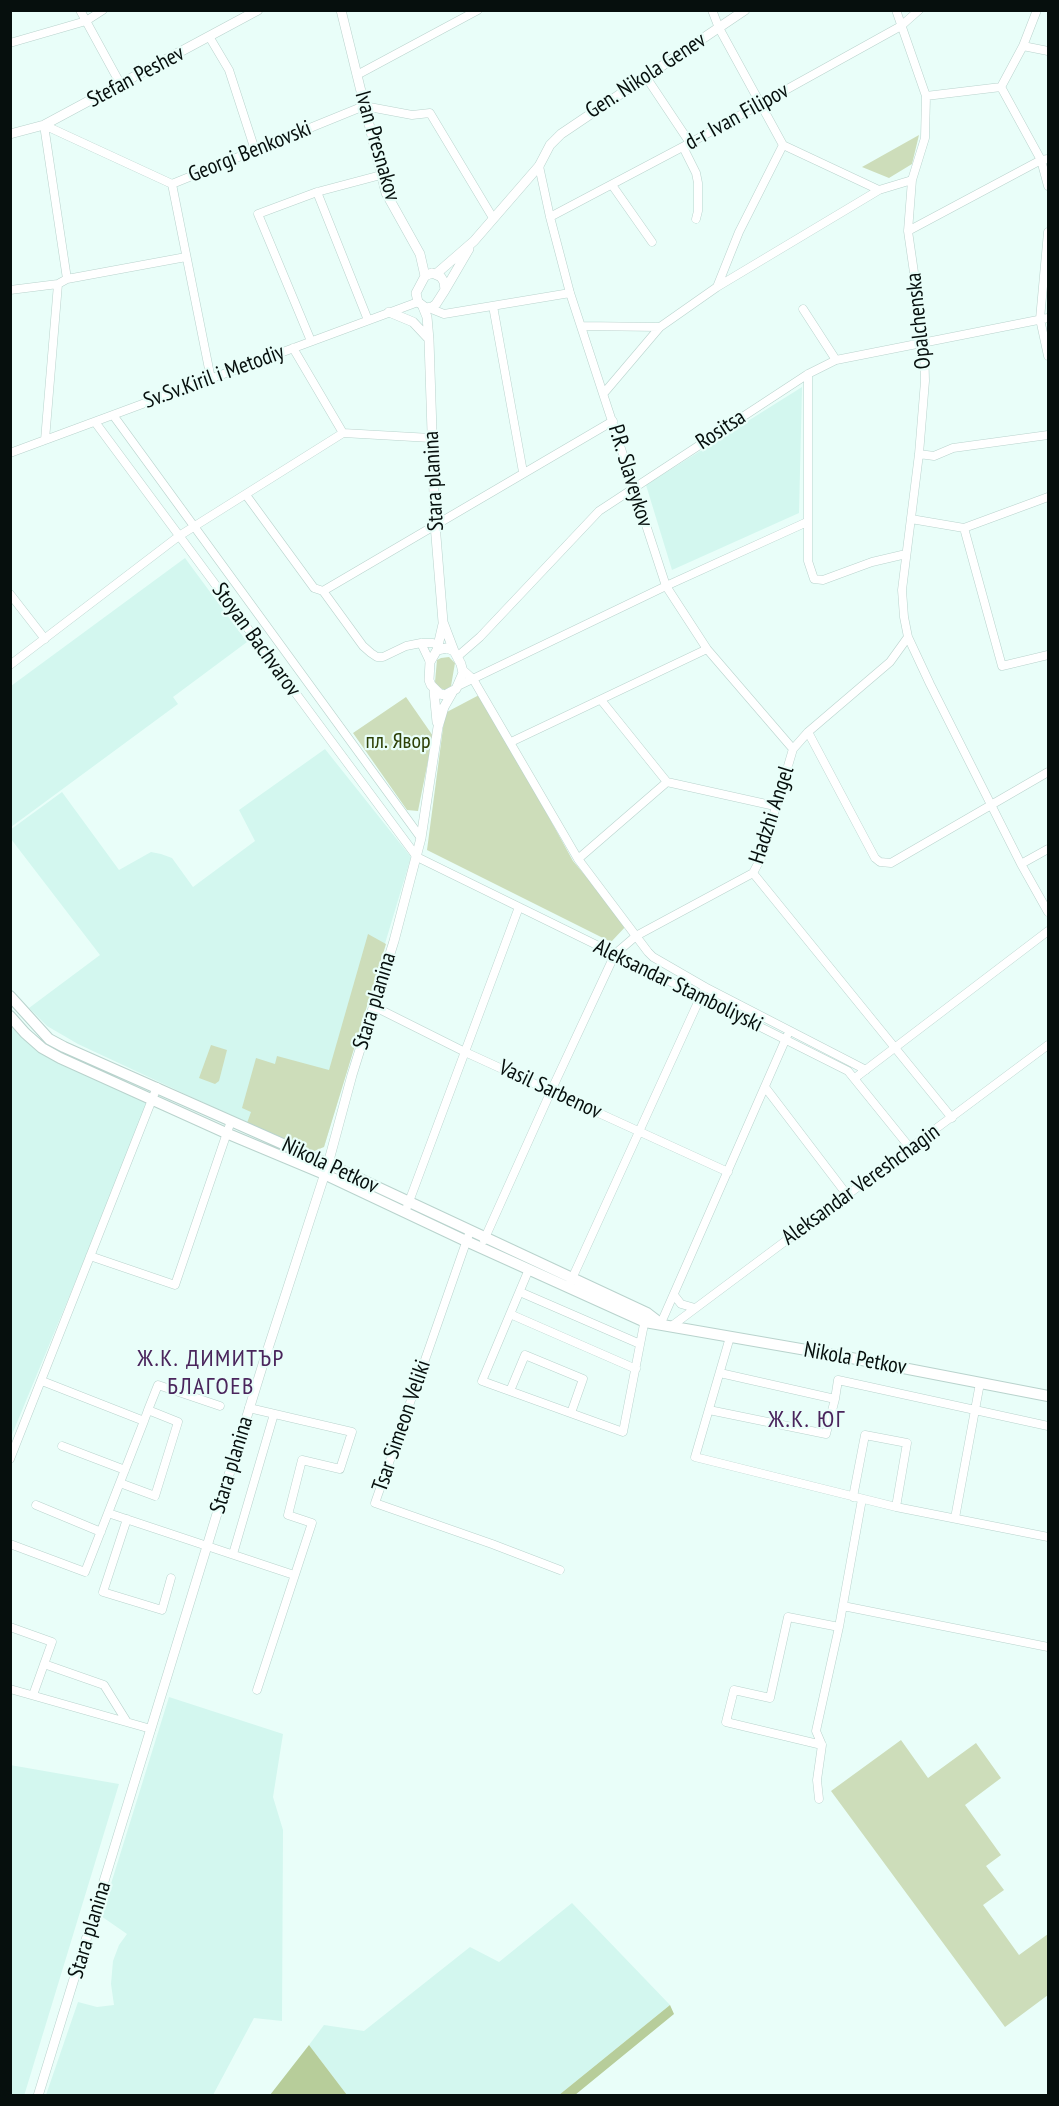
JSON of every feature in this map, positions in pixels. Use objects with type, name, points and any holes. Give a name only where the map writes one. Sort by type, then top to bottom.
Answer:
[{"type":"main road","name":"Nikola Petkov","points":[[10,996],[49,1039],[231,1121],[407,1208],[646,1318],[730,1337],[1048,1396]]},
{"type":"main road","name":"Nikola Petkov","points":[[10,1016],[42,1048],[60,1058],[226,1133],[326,1169]]},
{"type":"main road","name":"Nikola Petkov","points":[[483,1243],[529,1269],[570,1283]]},
{"type":"street","points":[[80,10],[121,85]]},
{"type":"street","points":[[10,43],[86,21],[103,10]]},
{"type":"street","name":"Stefan Peshev","points":[[10,134],[44,125],[210,38],[258,10]]},
{"type":"street","name":"Ivan Presnakov","points":[[341,10],[386,193],[420,254],[425,276]]},
{"type":"street","points":[[357,75],[478,10]]},
{"type":"street","points":[[712,10],[719,28],[783,145],[879,190]]},
{"type":"street","name":"Gen. Nikola Genev","points":[[539,166],[550,145],[570,126],[745,10]]},
{"type":"street","name":"Opalchenska","points":[[896,10],[926,96],[925,138],[912,180],[908,231],[924,342],[925,381],[919,454],[902,590],[904,617],[908,637],[1021,864],[1048,912]]},
{"type":"street","name":"d-r Ivan Filipov","points":[[550,217],[901,26],[919,10]]},
{"type":"street","points":[[1000,87],[1023,46],[1037,10]]},
{"type":"street","points":[[210,38],[229,70],[255,150]]},
{"type":"street","points":[[1023,46],[1048,51]]},
{"type":"street","points":[[646,77],[686,145],[696,173],[698,183],[696,219]]},
{"type":"street","points":[[926,96],[1000,87]]},
{"type":"street","points":[[1000,87],[1045,160],[1048,186]]},
{"type":"street","points":[[364,105],[412,115],[430,113],[493,218]]},
{"type":"street","name":"Georgi Benkovski","points":[[44,125],[172,184],[364,105]]},
{"type":"street","points":[[44,125],[67,279]]},
{"type":"street","points":[[717,287],[740,232],[783,145]]},
{"type":"street","points":[[908,231],[1045,160]]},
{"type":"street","points":[[474,241],[436,274],[425,276],[416,293],[426,307],[439,301],[474,241],[539,166]]},
{"type":"street","name":"P.R. Slaveykov","points":[[539,166],[570,293],[666,586],[707,649],[793,749]]},
{"type":"street","points":[[311,341],[258,214],[317,192],[381,175]]},
{"type":"street","points":[[604,393],[660,327],[717,287],[879,190],[912,180]]},
{"type":"street","points":[[172,184],[211,379]]},
{"type":"street","points":[[612,185],[651,242]]},
{"type":"street","points":[[317,192],[368,320]]},
{"type":"street","points":[[1048,232],[1044,318],[1048,356]]},
{"type":"street","points":[[10,290],[58,284],[67,279],[186,257]]},
{"type":"street","points":[[436,274],[444,282],[445,290]]},
{"type":"street","points":[[45,440],[58,284]]},
{"type":"street","name":"Sv.Sv.Kiril i Metodiy","points":[[10,453],[389,312],[426,307],[444,314],[570,293]]},
{"type":"street","points":[[493,306],[524,472]]},
{"type":"street","name":"Stara planina","points":[[426,307],[435,524],[443,622],[439,648]]},
{"type":"street","points":[[803,309],[836,360]]},
{"type":"street","points":[[389,312],[413,322],[429,339]]},
{"type":"street","name":"Rositsa","points":[[456,654],[480,638],[589,520],[632,487],[808,374],[836,360],[1044,318]]},
{"type":"street","points":[[581,326],[660,327]]},
{"type":"street","points":[[293,348],[343,433]]},
{"type":"street","points":[[808,374],[807,522],[808,561],[812,574],[818,581],[880,559],[906,554]]},
{"type":"street","name":"Stoyan Bachvarov","points":[[113,415],[421,838]]},
{"type":"street","points":[[323,591],[613,421]]},
{"type":"street","name":"Stoyan Bachvarov","points":[[95,422],[417,857]]},
{"type":"street","points":[[10,665],[179,536],[343,433],[431,438]]},
{"type":"street","points":[[919,454],[934,456],[953,448],[1048,435]]},
{"type":"street","points":[[246,495],[314,588],[323,591],[363,646],[376,657],[383,657],[421,642],[456,654],[463,670],[455,689]]},
{"type":"street","points":[[911,519],[964,528],[1048,497]]},
{"type":"street","points":[[421,642],[430,662],[429,680],[435,691],[440,694],[455,689],[666,586],[807,522]]},
{"type":"street","points":[[964,528],[1002,666],[1048,655]]},
{"type":"street","points":[[10,594],[45,639]]},
{"type":"street","name":"Stara planina","points":[[443,622],[456,654]]},
{"type":"street","name":"Hadzhi Angel","points":[[613,958],[636,936],[753,873],[761,858],[793,749],[808,732],[890,662],[908,637]]},
{"type":"street","points":[[430,662],[439,648]]},
{"type":"street","points":[[511,742],[707,649]]},
{"type":"street","name":"Aleksandar Stamboliyski","points":[[463,670],[473,679],[578,859],[653,957],[705,987],[866,1070]]},
{"type":"street","name":"Stara planina","points":[[38,2096],[249,1408],[326,1169],[394,941],[421,838],[438,727],[444,707],[455,689]]},
{"type":"street","name":"Stara planina","points":[[435,691],[438,727]]},
{"type":"street","points":[[601,700],[667,782],[776,807]]},
{"type":"street","points":[[808,732],[875,858],[880,862],[891,863],[1048,772]]},
{"type":"street","points":[[578,859],[667,782]]},
{"type":"street","points":[[1021,864],[1048,849]]},
{"type":"street","name":"Aleksandar Stamboliyski","points":[[417,857],[519,907],[613,958],[700,997],[848,1071],[911,1149]]},
{"type":"street","points":[[753,873],[952,1118]]},
{"type":"street","points":[[407,1208],[519,907]]},
{"type":"street","points":[[855,1078],[1048,931]]},
{"type":"street","points":[[483,1243],[613,958]]},
{"type":"street","points":[[570,1283],[705,987]]},
{"type":"street","name":"Vasil Sarbenov","points":[[373,1006],[465,1052],[728,1172]]},
{"type":"street","points":[[667,1324],[674,1295],[790,1031]]},
{"type":"street","name":"Aleksandar Vereshchagin","points":[[667,1324],[696,1308],[1048,1045]]},
{"type":"street","points":[[10,1459],[157,1087]]},
{"type":"street","points":[[765,1087],[848,1196]]},
{"type":"street","points":[[90,1256],[175,1285],[231,1121]]},
{"type":"street","name":"Tsar Simeon Veliki","points":[[468,1236],[375,1503],[560,1570]]},
{"type":"street","points":[[529,1269],[482,1381],[623,1432],[646,1318]]},
{"type":"street","points":[[520,1292],[640,1344]]},
{"type":"street","points":[[674,1295],[681,1304],[696,1308]]},
{"type":"street","points":[[510,1314],[636,1369]]},
{"type":"street","points":[[730,1337],[695,1457],[896,1508],[1048,1537]]},
{"type":"street","points":[[510,1391],[525,1356],[584,1379],[571,1413]]},
{"type":"street","points":[[720,1373],[835,1399]]},
{"type":"street","points":[[709,1410],[826,1434],[838,1380],[1048,1426]]},
{"type":"street","points":[[42,1381],[144,1421]]},
{"type":"street","points":[[955,1518],[980,1383]]},
{"type":"street","points":[[10,1544],[85,1572],[158,1385],[220,1406]]},
{"type":"street","points":[[249,1408],[352,1432],[340,1469],[302,1460],[288,1515],[312,1523],[257,1690]]},
{"type":"street","points":[[120,1483],[155,1496],[178,1422],[148,1410]]},
{"type":"street","points":[[233,1554],[274,1414]]},
{"type":"street","points":[[853,1497],[865,1435],[907,1443],[896,1508]]},
{"type":"street","points":[[62,1446],[125,1470]]},
{"type":"street","points":[[819,1799],[817,1780],[822,1745],[816,1731],[839,1627],[862,1499]]},
{"type":"street","points":[[36,1505],[100,1532]]},
{"type":"street","points":[[108,1513],[294,1575]]},
{"type":"street","points":[[127,1519],[103,1592],[162,1610],[171,1578]]},
{"type":"street","points":[[843,1606],[1048,1647]]},
{"type":"street","points":[[822,1745],[726,1722],[734,1690],[770,1698],[788,1617],[839,1627]]},
{"type":"street","points":[[10,1627],[52,1642],[33,1695]]},
{"type":"street","points":[[44,1665],[104,1685],[127,1722]]},
{"type":"street","points":[[10,1689],[151,1729]]},
{"type":"shaded area","points":[[802,387],[799,513],[672,570],[646,485]]},
{"type":"shaded area","points":[[185,558],[247,642],[173,697],[178,704],[11,827],[11,686]]},
{"type":"shaded area","points":[[325,749],[411,857],[324,1147],[247,1123],[78,1044],[47,1026],[29,1008],[100,955],[11,839],[10,830],[62,792],[119,870],[151,852],[161,854],[172,858],[193,887],[255,841],[239,810]]},
{"type":"shaded area","points":[[11,1016],[42,1048],[151,1099],[11,1437]]},
{"type":"shaded area","points":[[169,1697],[283,1734],[273,1797],[283,1830],[282,2021],[254,2018],[213,2095],[46,2095],[78,2002],[97,2007],[114,2005],[111,1984],[113,1961],[119,1945],[127,1934],[101,1916]]},
{"type":"shaded area","points":[[10,1765],[119,1784],[24,2096],[10,2095]]},
{"type":"shaded area","points":[[572,1903],[670,2005],[559,2095],[347,2095],[309,2045],[324,2025],[364,2031],[470,1947],[499,1962]]},
{"type":"green space","points":[[919,135],[912,164],[889,178],[862,167]]},
{"type":"green space","points":[[449,657],[455,663],[451,686],[445,690],[438,687],[435,682],[437,660]]},
{"type":"green space","points":[[481,694],[573,861],[627,925],[611,942],[427,850],[445,713]]},
{"type":"green space","name":"пл. Явор","points":[[406,697],[433,736],[418,811],[407,810],[353,733]]},
{"type":"green space","points":[[368,934],[386,944],[324,1147],[312,1152],[247,1123],[251,1112],[242,1108],[256,1058],[275,1064],[277,1056],[329,1070]]},
{"type":"green space","points":[[211,1045],[227,1050],[219,1081],[215,1084],[199,1078]]},
{"type":"green space","points":[[901,1740],[928,1778],[976,1743],[1001,1778],[965,1805],[1001,1855],[986,1866],[1004,1890],[983,1905],[1019,1955],[1048,1934],[1048,1995],[1005,2027],[831,1791]]},
{"type":"green space","points":[[670,2005],[674,2014],[575,2095],[559,2095]]},
{"type":"green space","points":[[309,2045],[347,2095],[270,2095]]},
{"type":"district","name":"Ж.К. ДИМИТЪР БЛАГОЕВ","points":[[211,1373]]},
{"type":"district","name":"Ж.К. ЮГ","points":[[807,1420]]}]
